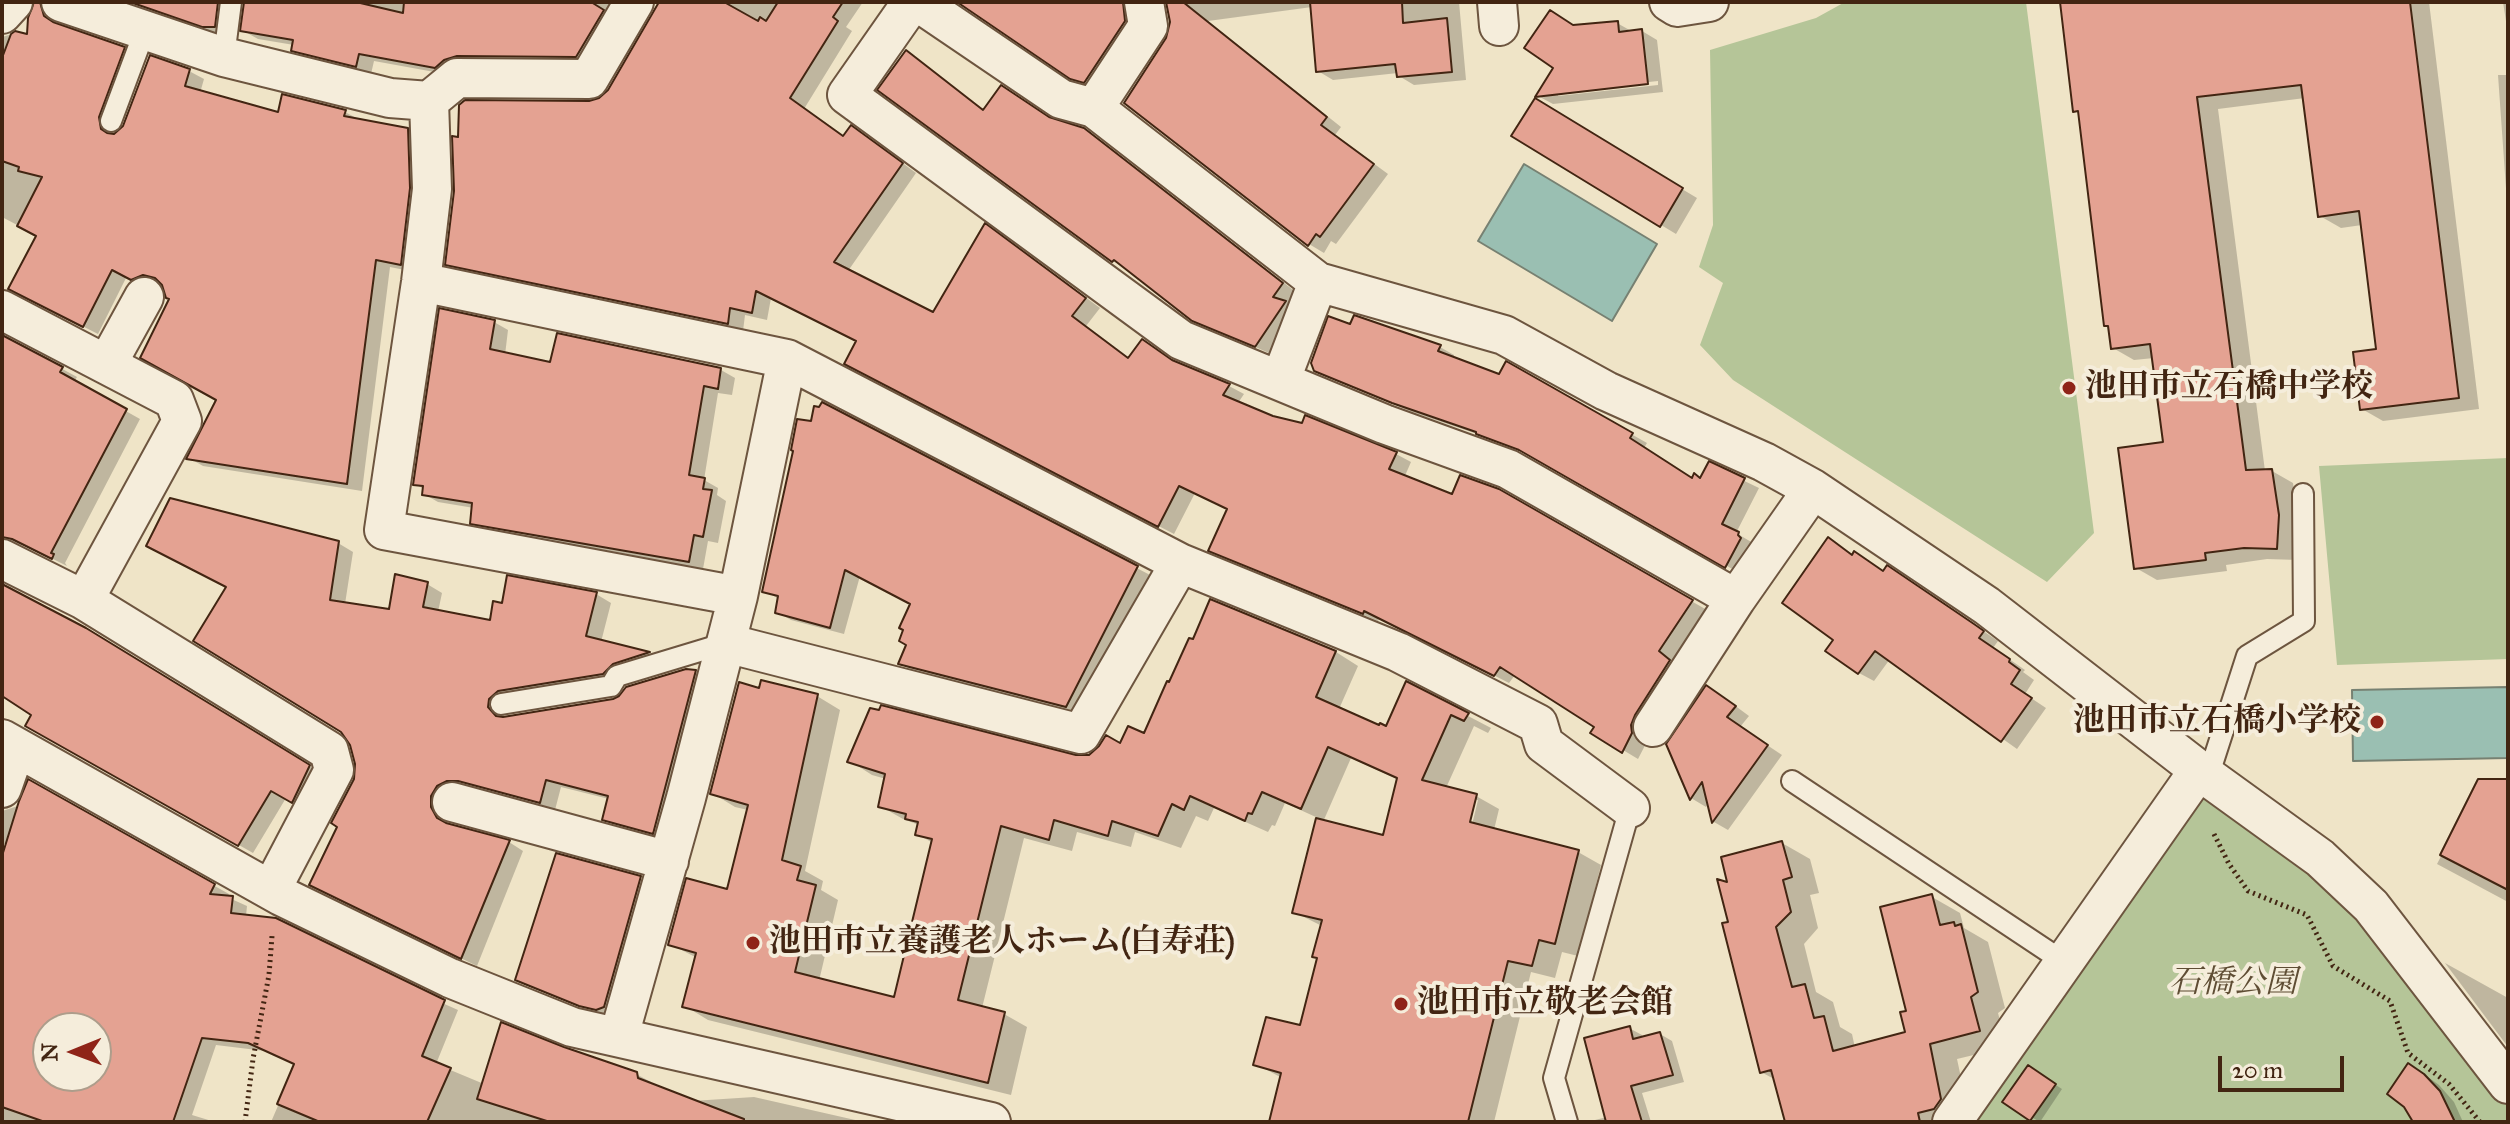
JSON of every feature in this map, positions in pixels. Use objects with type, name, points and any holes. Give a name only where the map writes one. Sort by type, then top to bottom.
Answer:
[{"type":"street","points":[[2,14],[13,2]]},
{"type":"street","points":[[61,2],[224,57],[390,98],[429,101],[457,78],[589,79],[634,2]]},
{"type":"street","points":[[1736,599],[1508,469],[1384,424],[1181,340],[847,95],[915,2],[1061,99],[1094,108],[1318,282],[1504,335],[1606,391],[1764,462],[1813,489],[1987,606],[2196,780],[2320,858],[2371,906],[2508,1084]]},
{"type":"street","points":[[1094,108],[1148,26],[1144,2]]},
{"type":"street","points":[[1669,2],[1677,7],[1709,2]]},
{"type":"street","points":[[429,101],[432,189],[384,530],[738,596]]},
{"type":"street","points":[[421,282],[787,359],[1180,563],[1398,652],[1538,724],[1544,744],[1630,808]]},
{"type":"street","points":[[1281,379],[1318,282]]},
{"type":"street","points":[[107,364],[144,297]]},
{"type":"street","points":[[2,310],[174,400],[182,421],[84,600]]},
{"type":"street","points":[[619,1036],[669,861],[738,596],[787,359]]},
{"type":"street","points":[[1653,727],[1736,599],[1813,489]]},
{"type":"street","points":[[2,559],[84,600],[329,751],[334,770],[276,893]]},
{"type":"street","points":[[726,643],[1081,734],[1180,563]]},
{"type":"street","points":[[2,788],[9,743],[276,893],[450,978],[572,1027],[991,1122]]},
{"type":"street","points":[[1952,1122],[2196,780]]},
{"type":"street","points":[[452,802],[669,861]]},
{"type":"lane","points":[[224,57],[231,2]]},
{"type":"lane","points":[[111,121],[145,30]]},
{"type":"lane","points":[[2196,780],[2247,656],[2304,621],[2303,494]]},
{"type":"lane","points":[[501,704],[611,686],[617,676],[726,643]]},
{"type":"lane","points":[[1792,781],[2064,962]]},
{"type":"lane","points":[[1567,1122],[1554,1078],[1630,808]]},
{"type":"path","points":[[2196,780],[2197,801],[2229,864],[2248,891],[2307,915],[2333,966],[2390,1001],[2408,1053],[2449,1084],[2480,1122]]},
{"type":"path","points":[[245,1122],[269,975],[276,893]]},
{"type":"green space","points":[[1845,2],[2026,2],[2094,533],[2047,582],[1733,380],[1700,345],[1723,283],[1699,267],[1713,225],[1710,50],[1816,18]]},
{"type":"green space","points":[[2508,458],[2508,659],[2337,665],[2319,466]]},
{"type":"green space","name":"石橋公園","points":[[2217,797],[2365,915],[2508,1096],[2508,1122],[1969,1122],[2197,801]]},
{"type":"water","points":[[1524,164],[1657,244],[1612,321],[1478,241]]},
{"type":"water","points":[[2508,687],[2508,758],[2353,761],[2352,690]]},
{"type":"building","points":[[34,2],[40,2],[44,16],[53,22],[125,47],[99,117],[101,129],[107,133],[114,134],[123,126],[150,55],[190,69],[185,86],[278,112],[282,94],[346,110],[344,116],[408,128],[410,188],[401,265],[376,260],[347,484],[186,459],[216,400],[140,358],[169,299],[155,278],[143,275],[131,280],[112,270],[83,327],[8,289],[36,236],[17,226],[42,177],[18,171],[19,167],[2,161],[2,58],[11,34],[15,31],[27,34],[28,18]]},
{"type":"building","points":[[130,2],[218,2],[215,27],[202,27]]},
{"type":"building","points":[[244,2],[356,2],[403,13],[404,2],[591,2],[604,10],[576,57],[457,56],[444,60],[435,68],[359,54],[356,67],[291,51],[293,40],[240,31]]},
{"type":"building","points":[[659,2],[724,2],[758,21],[760,17],[766,21],[778,2],[843,2],[833,17],[838,21],[790,98],[843,136],[851,125],[903,163],[834,262],[933,312],[985,223],[1086,298],[1072,316],[1128,358],[1142,339],[1172,360],[1230,384],[1223,395],[1273,416],[1302,423],[1305,415],[1397,452],[1389,469],[1452,494],[1460,475],[1499,489],[1693,600],[1659,651],[1670,660],[1635,715],[1632,733],[1622,753],[1590,733],[1594,727],[1500,667],[1494,676],[1364,611],[1363,614],[1208,551],[1227,509],[1179,486],[1158,527],[844,364],[856,341],[756,291],[752,313],[730,308],[728,324],[445,265],[454,191],[452,136],[458,137],[459,105],[465,100],[589,101],[599,98],[608,90]]},
{"type":"building","points":[[957,2],[1123,2],[1125,21],[1084,83],[1070,79]]},
{"type":"building","points":[[1166,2],[1183,2],[1327,117],[1321,125],[1374,164],[1320,237],[1316,234],[1308,246],[1124,103],[1166,38],[1170,22]]},
{"type":"building","points":[[1310,2],[1402,2],[1403,23],[1447,18],[1452,72],[1397,77],[1395,64],[1316,72]]},
{"type":"building","points":[[2060,2],[2410,2],[2459,398],[2360,410],[2353,352],[2376,349],[2359,211],[2318,217],[2301,85],[2197,97],[2246,470],[2272,469],[2279,515],[2277,549],[2244,548],[2205,553],[2206,560],[2134,569],[2118,448],[2163,442],[2150,344],[2111,349],[2108,326],[2104,326],[2078,111],[2073,112]]},
{"type":"building","points":[[1550,10],[1573,25],[1618,21],[1619,32],[1642,29],[1648,84],[1535,97],[1553,68],[1524,48]]},
{"type":"building","points":[[906,50],[983,110],[1001,85],[1049,117],[1084,128],[1283,283],[1273,297],[1286,301],[1255,347],[1192,321],[1114,260],[1112,262],[877,90]]},
{"type":"building","points":[[1535,98],[1683,188],[1660,227],[1511,136]]},
{"type":"building","points":[[439,308],[495,320],[490,349],[550,362],[557,333],[721,368],[718,389],[704,386],[689,475],[705,478],[703,489],[712,490],[703,537],[694,535],[689,562],[470,524],[472,503],[422,495],[423,486],[413,485]]},
{"type":"building","points":[[1354,315],[1441,345],[1438,351],[1499,374],[1506,361],[1633,433],[1630,438],[1692,478],[1694,473],[1700,478],[1709,461],[1745,478],[1722,524],[1739,532],[1741,538],[1725,568],[1519,450],[1314,371],[1311,363],[1328,316],[1350,324]]},
{"type":"building","points":[[2,335],[63,367],[60,372],[127,409],[51,553],[54,554],[52,559],[2,537]]},
{"type":"building","points":[[822,402],[1138,566],[1066,707],[898,664],[906,645],[899,641],[903,630],[899,628],[910,604],[845,570],[830,628],[775,613],[778,596],[762,592],[793,451],[797,419],[811,421],[814,406],[819,407]]},
{"type":"building","points":[[170,498],[339,541],[330,600],[389,609],[395,574],[428,582],[423,607],[490,620],[493,601],[502,603],[507,575],[597,592],[586,636],[650,652],[613,664],[603,674],[498,691],[489,699],[488,707],[496,716],[503,717],[613,699],[626,687],[686,669],[696,670],[653,834],[602,820],[608,796],[546,780],[540,803],[458,781],[447,781],[437,786],[431,796],[431,807],[437,818],[510,840],[461,959],[309,885],[337,827],[331,823],[354,779],[355,764],[350,745],[341,732],[193,641],[226,587],[146,546]]},
{"type":"building","points":[[1828,537],[1852,555],[1854,551],[1883,571],[1887,565],[1974,624],[1984,631],[1979,638],[2010,659],[2009,662],[2020,670],[2011,684],[2032,698],[2001,742],[1875,651],[1858,674],[1825,651],[1833,640],[1782,603]]},
{"type":"building","points":[[2,584],[86,628],[310,765],[292,803],[271,791],[238,846],[25,726],[31,715],[2,696]]},
{"type":"building","points":[[1210,599],[1336,651],[1316,697],[1379,725],[1386,726],[1406,681],[1469,713],[1464,721],[1451,715],[1422,780],[1477,794],[1470,822],[1579,850],[1555,944],[1539,940],[1532,966],[1508,961],[1468,1122],[1269,1122],[1281,1073],[1253,1065],[1266,1017],[1300,1025],[1317,958],[1312,957],[1322,920],[1292,913],[1316,818],[1383,835],[1397,778],[1328,747],[1301,809],[1262,792],[1252,814],[1248,813],[1245,821],[1190,796],[1184,810],[1172,804],[1158,836],[1112,821],[1108,836],[1054,820],[1049,840],[1001,826],[958,1000],[1005,1012],[988,1083],[682,1007],[696,953],[668,945],[686,878],[727,889],[748,805],[710,794],[739,682],[759,688],[761,680],[818,694],[782,860],[801,866],[797,880],[816,885],[795,972],[894,997],[932,839],[915,835],[918,822],[905,819],[906,814],[878,807],[885,774],[847,762],[870,708],[879,710],[881,705],[1076,755],[1089,755],[1106,735],[1120,743],[1128,726],[1144,733],[1189,638],[1193,639]]},
{"type":"building","points":[[1706,685],[1736,706],[1727,717],[1768,745],[1712,823],[1702,782],[1690,800],[1666,744]]},
{"type":"building","points":[[28,779],[215,884],[210,894],[233,896],[231,913],[276,918],[445,1000],[422,1056],[451,1068],[427,1122],[320,1122],[277,1104],[294,1064],[248,1043],[202,1038],[173,1122],[45,1122],[2,1107],[2,856]]},
{"type":"building","points":[[2478,779],[2507,779],[2508,890],[2440,855]]},
{"type":"building","points":[[1782,841],[1792,877],[1783,880],[1791,912],[1776,927],[1792,987],[1805,984],[1814,1018],[1824,1016],[1833,1051],[1905,1032],[1900,1012],[1906,1011],[1880,907],[1932,894],[1940,925],[1961,924],[1978,992],[1971,997],[1980,1031],[1930,1044],[1941,1099],[1934,1109],[1918,1113],[1920,1122],[1785,1122],[1771,1070],[1760,1073],[1722,923],[1728,922],[1717,879],[1727,882],[1721,857]]},
{"type":"building","points":[[556,853],[641,876],[604,1007],[596,1010],[515,980]]},
{"type":"building","points":[[501,1022],[637,1072],[638,1078],[744,1119],[744,1122],[550,1122],[477,1099]]},
{"type":"building","points":[[1630,1026],[1633,1039],[1660,1032],[1673,1075],[1631,1086],[1642,1122],[1606,1122],[1584,1038]]},
{"type":"building","points":[[2408,1063],[2440,1091],[2455,1122],[2413,1122],[2404,1107],[2387,1094]]},
{"type":"building","points":[[2028,1065],[2056,1084],[2030,1121],[2002,1102]]},
{"type":"place","name":"池田市立石橋中学校","points":[[2069,388]]},
{"type":"place","name":"池田市立石橋小学校","points":[[2377,722]]},
{"type":"place","name":"池田市立養護老人ホーム(白寿荘)","points":[[753,943]]},
{"type":"place","name":"池田市立敬老会館","points":[[1401,1004]]}]
